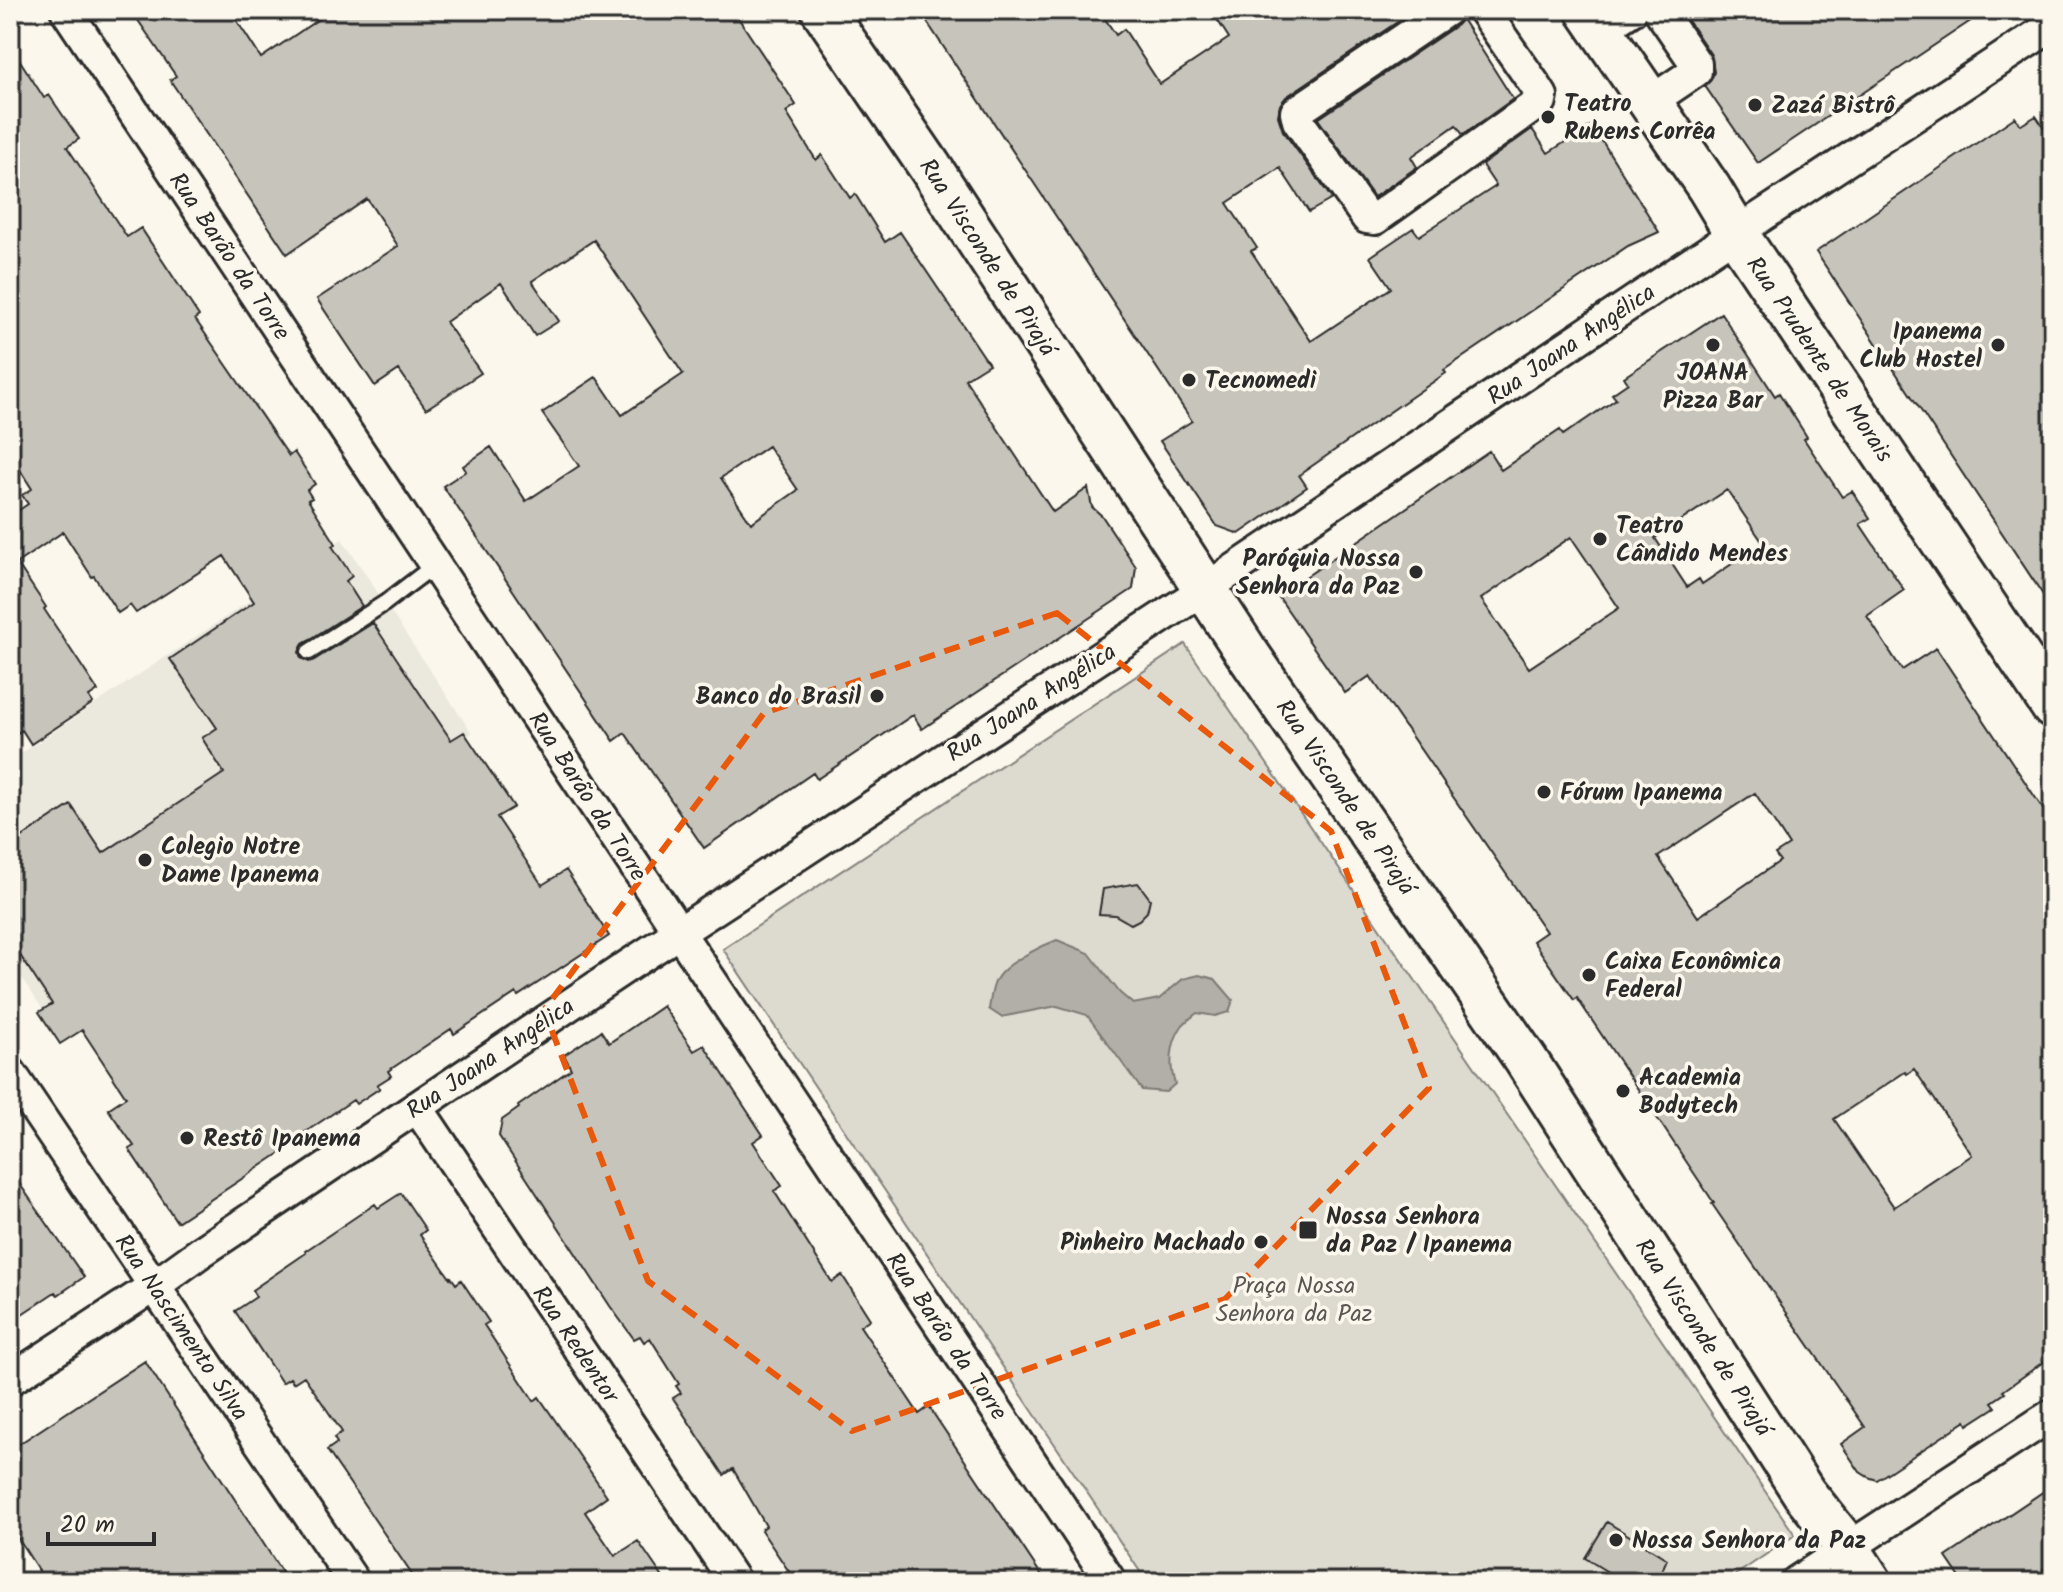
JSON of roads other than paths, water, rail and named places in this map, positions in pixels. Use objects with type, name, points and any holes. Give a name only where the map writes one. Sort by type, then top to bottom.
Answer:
[{"type":"main road","name":"Rua Visconde de Pirajá","points":[[823,10],[1205,589],[1526,1060],[1804,1493],[1859,1565]]},
{"type":"main road","name":"Rua Prudente de Morais","points":[[1607,17],[1650,102],[2053,707]]},
{"type":"street","name":"Rua Barão da Torre","points":[[66,10],[1111,1582]]},
{"type":"street","points":[[1447,10],[1296,112],[1298,121],[1367,218],[1375,219],[1541,101],[1542,96],[1537,88],[1483,10]]},
{"type":"street","points":[[1650,102],[1696,71],[1696,64],[1659,10]]},
{"type":"street","name":"Rua Joana Angélica","points":[[10,1380],[679,933],[1205,589],[2053,25]]},
{"type":"street","name":"Rua Nascimento Silva","points":[[10,1072],[354,1582]]},
{"type":"street","name":"Rua Redentor","points":[[417,1107],[735,1582]]},
{"type":"street","points":[[1796,1582],[1859,1565],[2053,1414]]},
{"type":"lane","points":[[309,652],[385,603],[436,564]]},
{"type":"place","name":"Zazá Bistrô","points":[[1755,105]]},
{"type":"place","name":"Teatro Rubens Corrêa","points":[[1548,117]]},
{"type":"place","name":"JOANA Pizza Bar","points":[[1713,345]]},
{"type":"place","name":"Ipanema Club Hostel","points":[[1998,345]]},
{"type":"place","name":"Tecnomedi","points":[[1189,380]]},
{"type":"place","name":"Teatro Cândido Mendes","points":[[1600,539]]},
{"type":"place","name":"Paróquia Nossa Senhora da Paz","points":[[1416,572]]},
{"type":"place","name":"Banco do Brasil","points":[[877,696]]},
{"type":"place","name":"Fórum Ipanema","points":[[1544,792]]},
{"type":"place","name":"Colegio Notre Dame Ipanema","points":[[145,860]]},
{"type":"place","name":"Caixa Econômica Federal","points":[[1589,975]]},
{"type":"place","name":"Academia Bodytech","points":[[1623,1091]]},
{"type":"place","name":"Restô Ipanema","points":[[187,1138]]},
{"type":"place","name":"Nossa Senhora da Paz / Ipanema","points":[[1308,1230]]},
{"type":"place","name":"Pinheiro Machado","points":[[1261,1242]]},
{"type":"place","name":"Nossa Senhora da Paz","points":[[1616,1540]]},
{"type":"park label","name":"Praça Nossa Senhora da Paz","points":[[1294,1299]]}]
